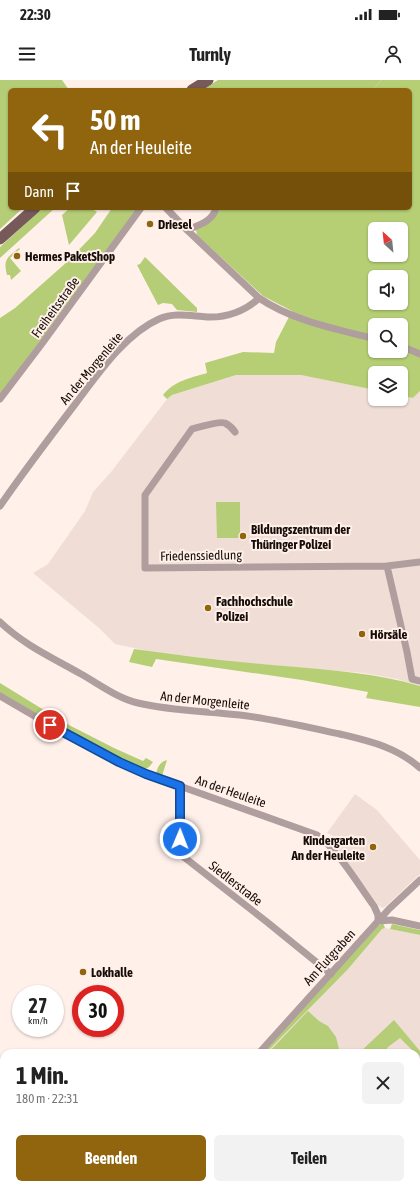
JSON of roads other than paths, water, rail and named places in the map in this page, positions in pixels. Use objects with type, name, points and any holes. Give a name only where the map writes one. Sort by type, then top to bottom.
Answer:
[{"type":"main road","points":[[195,88],[208,80]]},
{"type":"main road","points":[[0,239],[33,210]]},
{"type":"street","name":"Freiheitsstraße","points":[[0,399],[46,339],[140,210]]},
{"type":"street","points":[[168,210],[187,230],[260,298],[282,311],[307,321],[368,337]]},
{"type":"street","points":[[187,230],[206,222],[215,210]]},
{"type":"street","name":"An der Morgenleite","points":[[0,506],[30,462],[105,366],[120,349],[140,331],[158,319],[173,315],[180,314],[209,317],[229,314],[248,307],[260,298]]},
{"type":"street","points":[[408,349],[420,354]]},
{"type":"street","name":"Friedenssiedlung","points":[[235,432],[225,423],[209,424],[192,429],[145,495],[145,568],[387,566],[420,562]]},
{"type":"street","points":[[387,566],[412,680],[420,681]]},
{"type":"street","name":"An der Morgenleite","points":[[0,622],[18,638],[36,650],[130,700],[170,709],[239,715],[323,730],[381,745],[391,749],[420,768]]},
{"type":"street","name":"An der Heuleite","points":[[0,696],[108,757],[146,774],[317,835],[327,842],[336,853],[374,906],[378,915],[378,921]]},
{"type":"street","name":"Siedlerstraße","points":[[180,786],[180,854],[268,922],[330,974]]},
{"type":"street","name":"Am Flutgraben","points":[[263,1049],[388,909],[420,880]]},
{"type":"street","points":[[378,921],[392,920],[420,926]]},
{"type":"place","name":"Driesel","points":[[150,224]]},
{"type":"place","name":"Hermes PaketShop","points":[[17,256]]},
{"type":"place","name":"Bildungszentrum der Thüringer Polizei","points":[[243,536]]},
{"type":"place","name":"Fachhochschule Polizei","points":[[208,608]]},
{"type":"place","name":"Hörsäle","points":[[362,634]]},
{"type":"place","name":"Kindergarten An der Heuleite","points":[[373,847]]},
{"type":"place","name":"Lokhalle","points":[[83,972]]}]
